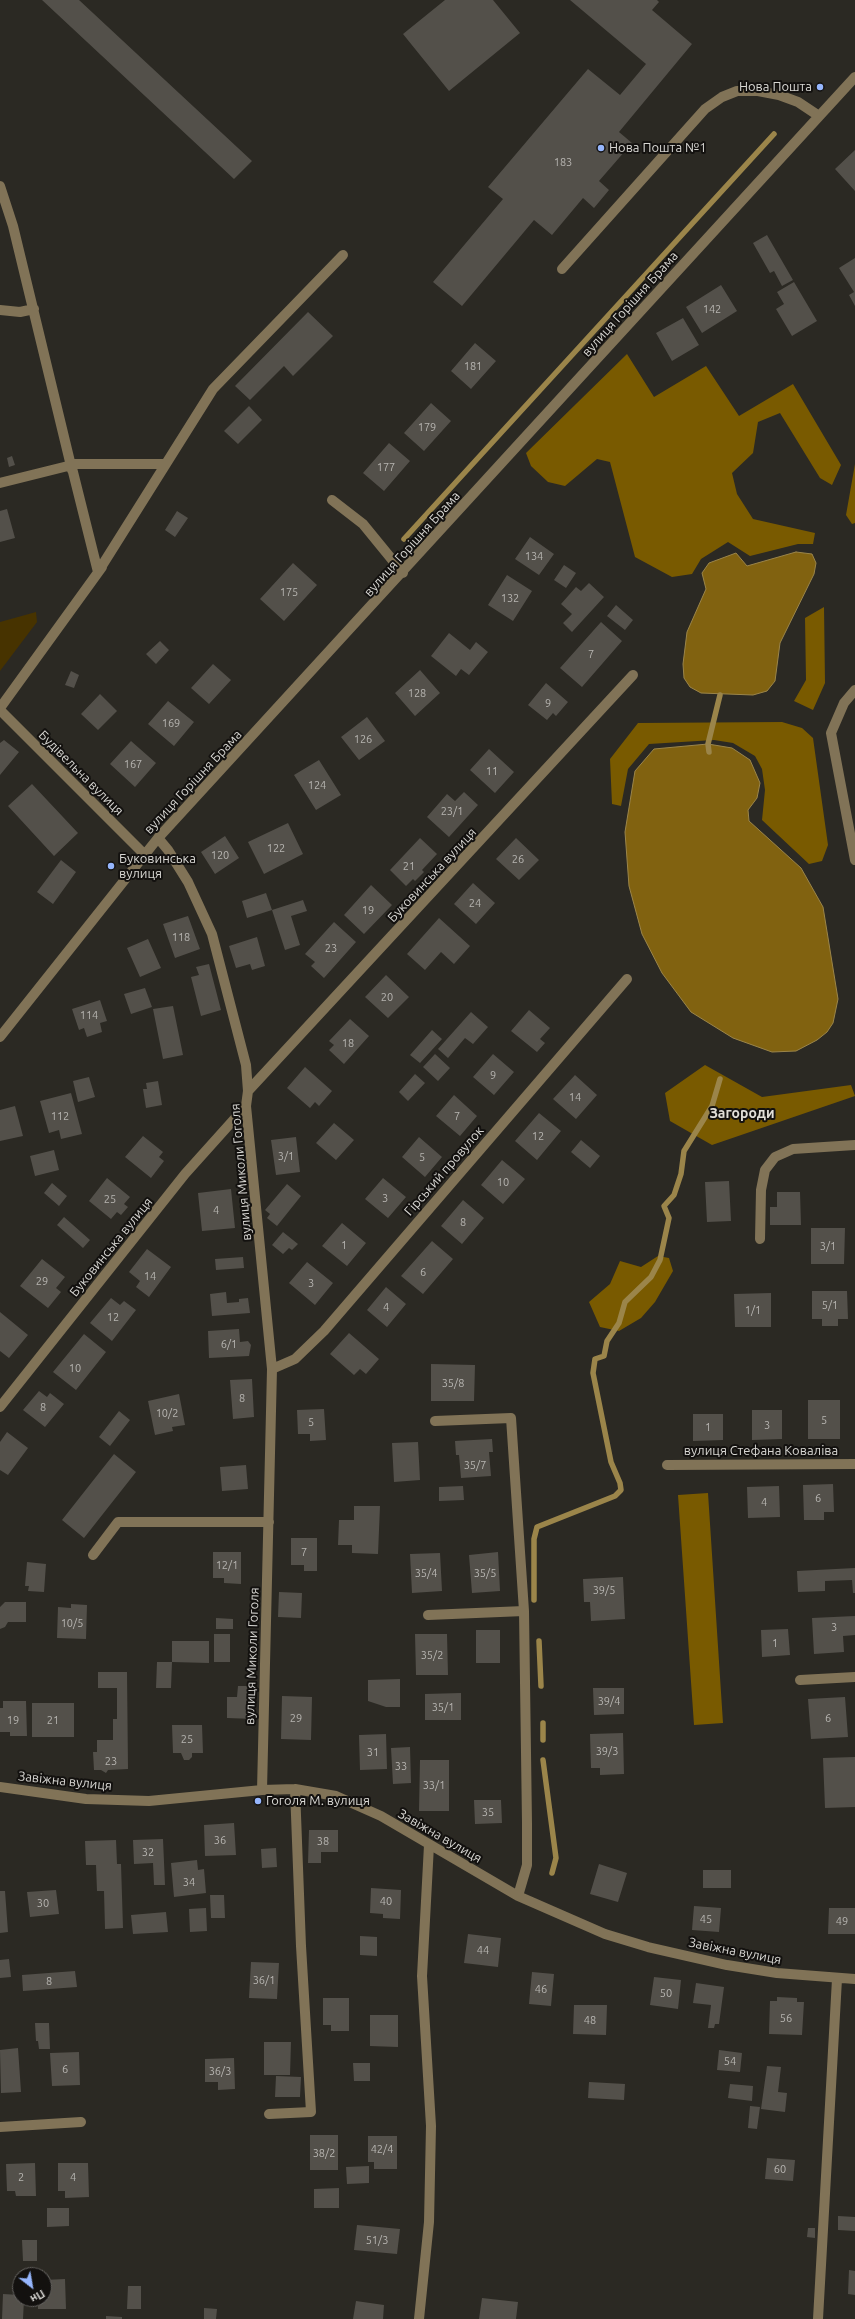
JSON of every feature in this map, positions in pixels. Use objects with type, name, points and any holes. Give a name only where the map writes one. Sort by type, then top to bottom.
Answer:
[{"type":"street","name":"вулиця Горішня Брама","points":[[0,1037],[158,838],[403,573],[855,77]]},
{"type":"street","points":[[562,269],[705,109],[722,97],[737,91],[758,91],[779,95],[798,102],[819,116]]},
{"type":"street","points":[[0,186],[13,226],[98,572]]},
{"type":"street","points":[[0,709],[98,572],[164,464],[213,389],[343,255]]},
{"type":"street","points":[[0,310],[20,312],[34,309]]},
{"type":"street","points":[[0,483],[71,464],[164,464]]},
{"type":"street","points":[[332,500],[363,524],[403,573]]},
{"type":"street","name":"Буковинська вулиця","points":[[248,1091],[633,676]]},
{"type":"street","points":[[855,690],[844,703],[831,733],[855,860]]},
{"type":"street","name":"Будівельна вулиця","points":[[0,709],[144,854]]},
{"type":"street","name":"вулиця Миколи Гоголя","points":[[158,838],[168,850],[188,882],[212,934],[246,1065],[248,1091],[246,1106],[272,1369],[262,1790]]},
{"type":"street","name":"Гірський провулок","points":[[272,1369],[295,1359],[324,1332],[627,979]]},
{"type":"street","name":"Буковинська вулиця","points":[[0,1407],[185,1174],[246,1106]]},
{"type":"street","points":[[760,1239],[761,1190],[765,1170],[775,1157],[793,1149],[855,1145]]},
{"type":"street","points":[[435,1421],[511,1418],[524,1611],[527,1865],[518,1896]]},
{"type":"street","name":"вулиця Стефана Коваліва","points":[[667,1465],[855,1464]]},
{"type":"street","points":[[93,1555],[118,1522],[269,1522]]},
{"type":"street","points":[[428,1615],[524,1611]]},
{"type":"street","points":[[800,1680],[855,1677]]},
{"type":"street","name":"Завіжна вулиця","points":[[0,1787],[86,1799],[149,1801],[262,1790],[295,1789],[336,1796],[381,1816],[518,1896],[605,1934],[648,1947],[734,1966],[837,1979],[855,1979]]},
{"type":"street","points":[[269,2114],[312,2112],[301,1946],[295,1789]]},
{"type":"street","points":[[419,2319],[429,2222],[430,2142],[422,1976],[429,1845]]},
{"type":"street","points":[[818,2319],[837,1979]]},
{"type":"street","points":[[0,2127],[81,2122]]},
{"type":"shaded area","points":[[627,354],[654,397],[706,366],[739,416],[793,384],[841,465],[832,485],[820,478],[780,413],[758,422],[753,453],[732,473],[737,494],[753,519],[815,533],[813,544],[798,544],[750,556],[728,542],[701,559],[692,574],[672,577],[635,557],[610,462],[597,459],[565,486],[548,482],[531,466],[526,453]]},
{"type":"shaded area","points":[[855,464],[855,523],[852,524],[846,515]]},
{"type":"shaded area","points":[[796,552],[812,554],[816,563],[814,574],[780,643],[775,681],[767,691],[753,695],[701,693],[690,687],[684,678],[683,664],[687,632],[706,589],[702,573],[709,563],[736,553],[747,566]]},
{"type":"shaded area","points":[[824,607],[825,683],[813,710],[794,701],[806,680],[805,618]]},
{"type":"shaded area","points":[[36,612],[37,622],[0,671],[0,622]]},
{"type":"shaded area","points":[[782,722],[802,728],[813,738],[828,845],[822,861],[809,864],[762,820],[765,790],[762,769],[755,756],[733,743],[714,740],[649,744],[628,769],[621,806],[612,804],[610,759],[638,723]]},
{"type":"shaded area","points":[[708,744],[732,748],[750,760],[760,783],[757,798],[748,810],[749,821],[801,868],[823,907],[838,999],[833,1023],[827,1032],[817,1040],[796,1051],[772,1052],[733,1038],[691,1012],[662,973],[642,934],[629,886],[625,832],[635,771],[654,749]]},
{"type":"shaded area","points":[[705,1065],[762,1097],[851,1085],[855,1096],[712,1145],[670,1121],[665,1093]]},
{"type":"shaded area","points":[[658,1256],[669,1258],[673,1271],[655,1302],[641,1318],[619,1331],[600,1327],[589,1302],[610,1284],[620,1261],[641,1267]]},
{"type":"shaded area","points":[[708,1493],[723,1723],[694,1725],[678,1495]]},
{"type":"building","points":[[42,0],[79,0],[252,161],[234,179]]},
{"type":"building","points":[[445,0],[493,0],[520,33],[449,91],[403,34]]},
{"type":"building","points":[[570,0],[657,0],[659,2],[652,10],[692,44],[619,132],[632,143],[599,181],[609,190],[594,208],[583,198],[552,235],[534,220],[462,306],[433,282],[503,199],[488,187],[588,69],[620,95],[646,64]]},
{"type":"building","points":[[855,150],[855,191],[835,169]]},
{"type":"building","points":[[767,235],[793,280],[782,286],[774,271],[770,273],[753,243]]},
{"type":"building","points":[[855,258],[855,306],[849,295],[854,292],[839,268]]},
{"type":"building","points":[[794,282],[817,321],[792,336],[776,309],[784,304],[777,292]]},
{"type":"building","points":[[721,285],[737,311],[702,333],[686,307]]},
{"type":"building","points":[[308,312],[333,336],[293,376],[284,366],[250,400],[235,386]]},
{"type":"building","points":[[683,318],[699,345],[672,361],[656,333]]},
{"type":"building","points":[[475,343],[496,361],[471,389],[451,371]]},
{"type":"building","points":[[431,403],[451,421],[424,451],[404,433]]},
{"type":"building","points":[[249,406],[262,420],[238,444],[224,431]]},
{"type":"building","points":[[389,443],[410,461],[384,491],[363,473]]},
{"type":"building","points":[[12,456],[15,465],[9,467],[7,458]]},
{"type":"building","points":[[7,509],[15,538],[0,542],[0,511]]},
{"type":"building","points":[[177,511],[188,518],[175,537],[165,530]]},
{"type":"building","points":[[530,537],[554,554],[539,575],[515,559]]},
{"type":"building","points":[[293,563],[317,585],[284,621],[260,599]]},
{"type":"building","points":[[564,565],[576,573],[566,588],[554,580]]},
{"type":"building","points":[[507,575],[532,591],[513,621],[488,605]]},
{"type":"building","points":[[589,583],[604,597],[572,632],[563,623],[572,614],[561,604],[576,587],[581,591]]},
{"type":"building","points":[[616,605],[633,620],[625,630],[607,616]]},
{"type":"building","points":[[601,622],[622,641],[582,687],[560,668]]},
{"type":"building","points":[[449,633],[470,650],[476,642],[488,652],[469,675],[461,669],[456,676],[431,656]]},
{"type":"building","points":[[160,641],[169,650],[156,664],[146,654]]},
{"type":"building","points":[[213,664],[231,680],[209,704],[191,688]]},
{"type":"building","points":[[420,670],[440,693],[415,716],[395,693]]},
{"type":"building","points":[[71,671],[79,675],[74,688],[65,685]]},
{"type":"building","points":[[546,683],[568,702],[556,716],[553,713],[547,720],[528,705]]},
{"type":"building","points":[[100,694],[117,711],[98,730],[81,714]]},
{"type":"building","points":[[168,701],[194,722],[174,746],[148,724]]},
{"type":"building","points":[[367,717],[385,741],[359,760],[341,737]]},
{"type":"building","points":[[4,740],[19,752],[0,775],[0,743]]},
{"type":"building","points":[[131,741],[156,763],[135,787],[110,764]]},
{"type":"building","points":[[489,749],[514,772],[495,793],[470,770]]},
{"type":"building","points":[[319,760],[341,795],[316,810],[294,775]]},
{"type":"building","points":[[32,784],[78,833],[54,856],[8,806]]},
{"type":"building","points":[[464,792],[478,805],[449,837],[427,817],[447,794],[455,801]]},
{"type":"building","points":[[288,823],[303,854],[264,874],[248,842]]},
{"type":"building","points":[[225,836],[239,858],[215,874],[201,852]]},
{"type":"building","points":[[420,838],[437,854],[422,870],[424,872],[415,881],[413,879],[406,886],[390,870]]},
{"type":"building","points":[[516,838],[539,860],[519,880],[496,859]]},
{"type":"building","points":[[61,860],[76,872],[53,904],[37,892]]},
{"type":"building","points":[[473,883],[495,903],[476,924],[454,904]]},
{"type":"building","points":[[371,885],[392,905],[364,934],[344,915]]},
{"type":"building","points":[[266,893],[272,910],[247,918],[242,901]]},
{"type":"building","points":[[303,900],[307,911],[291,916],[300,945],[285,950],[272,910]]},
{"type":"building","points":[[188,916],[200,949],[175,958],[163,924]]},
{"type":"building","points":[[439,918],[470,946],[454,964],[441,952],[425,970],[407,954]]},
{"type":"building","points":[[334,922],[356,942],[324,978],[311,966],[315,962],[305,954]]},
{"type":"building","points":[[257,937],[265,966],[252,970],[250,964],[236,968],[229,946]]},
{"type":"building","points":[[148,939],[161,968],[140,977],[127,948]]},
{"type":"building","points":[[209,964],[221,1010],[201,1016],[191,977],[199,975],[196,967]]},
{"type":"building","points":[[386,975],[409,997],[388,1018],[365,997]]},
{"type":"building","points":[[145,988],[152,1007],[131,1014],[124,994]]},
{"type":"building","points":[[100,1000],[107,1021],[100,1023],[102,1032],[87,1037],[84,1028],[79,1030],[72,1009]]},
{"type":"building","points":[[173,1006],[183,1055],[163,1059],[153,1009]]},
{"type":"building","points":[[529,1010],[550,1028],[540,1039],[545,1043],[537,1052],[511,1031]]},
{"type":"building","points":[[471,1012],[488,1027],[473,1044],[465,1038],[448,1058],[438,1049]]},
{"type":"building","points":[[350,1019],[369,1036],[344,1064],[329,1050],[334,1045],[329,1041]]},
{"type":"building","points":[[432,1030],[442,1039],[420,1063],[410,1055]]},
{"type":"building","points":[[435,1054],[450,1068],[438,1081],[423,1067]]},
{"type":"building","points":[[493,1054],[514,1072],[494,1095],[473,1077]]},
{"type":"building","points":[[305,1067],[332,1091],[319,1106],[315,1102],[310,1108],[287,1088]]},
{"type":"building","points":[[415,1074],[425,1083],[408,1101],[399,1092]]},
{"type":"building","points":[[575,1075],[597,1095],[576,1119],[553,1099]]},
{"type":"building","points":[[89,1077],[95,1097],[78,1102],[73,1081]]},
{"type":"building","points":[[158,1081],[162,1105],[146,1108],[143,1089],[147,1089],[146,1083]]},
{"type":"building","points":[[71,1093],[82,1134],[61,1139],[59,1130],[49,1133],[40,1101]]},
{"type":"building","points":[[454,1095],[477,1116],[460,1136],[436,1116]]},
{"type":"building","points":[[15,1106],[23,1136],[0,1141],[0,1110]]},
{"type":"building","points":[[539,1113],[561,1131],[537,1160],[515,1141]]},
{"type":"building","points":[[334,1123],[354,1140],[336,1160],[316,1143]]},
{"type":"building","points":[[143,1136],[163,1152],[159,1157],[164,1161],[151,1178],[125,1157]]},
{"type":"building","points":[[296,1137],[300,1172],[276,1175],[271,1140]]},
{"type":"building","points":[[419,1137],[442,1157],[425,1177],[402,1157]]},
{"type":"building","points":[[581,1140],[600,1156],[590,1168],[571,1152]]},
{"type":"building","points":[[54,1150],[59,1170],[35,1176],[30,1156]]},
{"type":"building","points":[[502,1160],[525,1179],[503,1204],[481,1185]]},
{"type":"building","points":[[107,1178],[130,1197],[124,1204],[128,1207],[121,1215],[117,1212],[111,1219],[89,1201]]},
{"type":"building","points":[[383,1178],[406,1197],[388,1218],[365,1199]]},
{"type":"building","points":[[729,1181],[731,1221],[707,1222],[705,1182]]},
{"type":"building","points":[[52,1183],[67,1196],[59,1206],[44,1193]]},
{"type":"building","points":[[287,1184],[301,1196],[277,1226],[267,1218],[270,1214],[265,1210]]},
{"type":"building","points":[[231,1189],[235,1228],[202,1231],[198,1193]]},
{"type":"building","points":[[777,1192],[800,1192],[801,1225],[770,1225],[770,1207],[777,1207]]},
{"type":"building","points":[[463,1200],[484,1218],[462,1244],[441,1226]]},
{"type":"building","points":[[64,1217],[90,1240],[83,1248],[57,1225]]},
{"type":"building","points":[[342,1223],[366,1243],[347,1266],[322,1246]]},
{"type":"building","points":[[811,1228],[845,1228],[844,1264],[811,1264]]},
{"type":"building","points":[[283,1232],[298,1244],[292,1250],[289,1248],[283,1254],[272,1245]]},
{"type":"building","points":[[432,1241],[453,1259],[423,1294],[401,1276]]},
{"type":"building","points":[[147,1249],[171,1267],[149,1297],[136,1287],[140,1281],[129,1272]]},
{"type":"building","points":[[243,1257],[244,1268],[216,1270],[215,1259]]},
{"type":"building","points":[[42,1259],[65,1277],[56,1288],[61,1292],[48,1308],[20,1286]]},
{"type":"building","points":[[307,1262],[333,1283],[315,1305],[289,1283]]},
{"type":"building","points":[[386,1287],[406,1304],[387,1327],[367,1310]]},
{"type":"building","points":[[812,1291],[847,1291],[848,1319],[838,1319],[838,1326],[822,1326],[822,1319],[812,1319]]},
{"type":"building","points":[[226,1292],[227,1303],[239,1302],[239,1299],[248,1298],[250,1313],[212,1316],[210,1294]]},
{"type":"building","points":[[771,1293],[771,1327],[735,1327],[734,1294]]},
{"type":"building","points":[[111,1298],[120,1305],[124,1301],[136,1310],[112,1341],[90,1323]]},
{"type":"building","points":[[0,1312],[28,1335],[9,1358],[0,1351]]},
{"type":"building","points":[[239,1329],[240,1342],[248,1341],[251,1345],[249,1356],[209,1358],[208,1331]]},
{"type":"building","points":[[349,1333],[379,1359],[366,1374],[360,1369],[354,1375],[330,1354]]},
{"type":"building","points":[[84,1334],[106,1352],[76,1390],[53,1372]]},
{"type":"building","points":[[431,1364],[475,1365],[474,1401],[431,1401]]},
{"type":"building","points":[[252,1379],[254,1417],[233,1419],[230,1380]]},
{"type":"building","points":[[39,1391],[47,1397],[50,1393],[64,1404],[45,1427],[23,1410]]},
{"type":"building","points":[[179,1394],[185,1425],[172,1427],[173,1431],[155,1435],[148,1401]]},
{"type":"building","points":[[808,1400],[840,1400],[840,1439],[808,1439]]},
{"type":"building","points":[[324,1409],[326,1440],[310,1441],[310,1434],[298,1434],[297,1410]]},
{"type":"building","points":[[752,1410],[782,1410],[782,1439],[752,1440]]},
{"type":"building","points":[[119,1411],[130,1420],[110,1446],[99,1437]]},
{"type":"building","points":[[693,1414],[723,1414],[723,1440],[693,1441]]},
{"type":"building","points":[[7,1432],[28,1448],[8,1475],[0,1470],[0,1442]]},
{"type":"building","points":[[492,1439],[493,1452],[489,1452],[491,1476],[461,1478],[459,1455],[456,1455],[455,1441]]},
{"type":"building","points":[[418,1442],[420,1480],[394,1482],[392,1443]]},
{"type":"building","points":[[114,1454],[136,1472],[84,1538],[62,1520]]},
{"type":"building","points":[[246,1465],[248,1489],[222,1491],[220,1467]]},
{"type":"building","points":[[833,1484],[834,1512],[824,1512],[824,1520],[804,1520],[803,1485]]},
{"type":"building","points":[[463,1486],[464,1500],[439,1501],[439,1487]]},
{"type":"building","points":[[779,1486],[780,1517],[748,1518],[747,1487]]},
{"type":"building","points":[[354,1506],[380,1506],[378,1554],[352,1553],[352,1545],[338,1545],[339,1520],[354,1520]]},
{"type":"building","points":[[291,1538],[317,1538],[317,1571],[304,1571],[304,1565],[291,1565]]},
{"type":"building","points":[[213,1552],[241,1552],[241,1584],[224,1583],[224,1578],[213,1578]]},
{"type":"building","points":[[498,1552],[500,1591],[472,1593],[469,1555]]},
{"type":"building","points":[[440,1553],[442,1591],[412,1593],[410,1554]]},
{"type":"building","points":[[27,1562],[46,1564],[44,1592],[28,1591],[29,1586],[25,1586]]},
{"type":"building","points":[[855,1568],[855,1593],[853,1593],[852,1580],[825,1581],[825,1591],[798,1592],[797,1571]]},
{"type":"building","points":[[623,1577],[625,1619],[591,1621],[590,1602],[584,1602],[583,1579]]},
{"type":"building","points":[[279,1592],[302,1593],[301,1618],[278,1617]]},
{"type":"building","points":[[5,1602],[26,1602],[26,1622],[8,1622],[5,1627],[0,1629],[0,1607]]},
{"type":"building","points":[[71,1604],[87,1605],[86,1639],[57,1638],[58,1607],[71,1608]]},
{"type":"building","points":[[855,1616],[855,1635],[843,1636],[844,1652],[814,1654],[812,1618]]},
{"type":"building","points":[[216,1618],[233,1619],[233,1629],[216,1629]]},
{"type":"building","points":[[788,1629],[790,1655],[762,1657],[761,1630]]},
{"type":"building","points":[[476,1630],[500,1630],[500,1663],[476,1663]]},
{"type":"building","points":[[214,1634],[230,1634],[230,1662],[214,1662]]},
{"type":"building","points":[[415,1634],[447,1634],[448,1675],[416,1675]]},
{"type":"building","points":[[172,1641],[209,1641],[209,1663],[172,1662]]},
{"type":"building","points":[[157,1662],[172,1662],[171,1688],[156,1688]]},
{"type":"building","points":[[98,1672],[127,1672],[128,1769],[108,1770],[106,1773],[101,1770],[94,1770],[93,1752],[97,1752],[97,1740],[113,1740],[113,1719],[117,1719],[117,1688],[98,1688]]},
{"type":"building","points":[[400,1679],[400,1707],[386,1707],[368,1701],[368,1680]]},
{"type":"building","points":[[238,1686],[254,1686],[254,1719],[227,1718],[227,1697],[237,1697]]},
{"type":"building","points":[[593,1688],[624,1688],[624,1714],[594,1715]]},
{"type":"building","points":[[461,1693],[461,1720],[425,1720],[425,1694]]},
{"type":"building","points":[[282,1696],[312,1697],[311,1740],[281,1739]]},
{"type":"building","points":[[845,1697],[848,1737],[811,1739],[808,1699]]},
{"type":"building","points":[[3,1701],[26,1701],[27,1736],[10,1736],[10,1732],[0,1732],[0,1708],[3,1708]]},
{"type":"building","points":[[32,1703],[74,1703],[74,1737],[32,1737]]},
{"type":"building","points":[[172,1725],[202,1725],[203,1753],[192,1753],[192,1757],[189,1760],[184,1760],[181,1753],[173,1753]]},
{"type":"building","points":[[623,1733],[624,1774],[600,1775],[600,1768],[591,1768],[590,1734]]},
{"type":"building","points":[[386,1734],[387,1769],[360,1770],[359,1735]]},
{"type":"building","points":[[410,1747],[411,1783],[393,1784],[391,1748]]},
{"type":"building","points":[[855,1757],[855,1807],[825,1808],[823,1758]]},
{"type":"building","points":[[420,1760],[449,1760],[449,1811],[419,1811]]},
{"type":"building","points":[[474,1800],[501,1800],[502,1823],[475,1824]]},
{"type":"building","points":[[234,1823],[236,1855],[205,1856],[204,1825]]},
{"type":"building","points":[[309,1830],[338,1830],[338,1852],[321,1852],[321,1863],[308,1863]]},
{"type":"building","points":[[163,1839],[165,1885],[154,1885],[153,1863],[134,1864],[133,1840]]},
{"type":"building","points":[[116,1840],[117,1864],[121,1864],[123,1928],[105,1929],[104,1891],[97,1891],[96,1865],[86,1865],[85,1841]]},
{"type":"building","points":[[276,1848],[277,1867],[262,1868],[261,1849]]},
{"type":"building","points":[[197,1860],[198,1870],[204,1869],[206,1893],[174,1897],[171,1863]]},
{"type":"building","points":[[599,1864],[627,1873],[618,1902],[590,1894]]},
{"type":"building","points":[[703,1870],[731,1870],[731,1888],[703,1888]]},
{"type":"building","points":[[371,1888],[401,1890],[400,1919],[383,1918],[383,1914],[370,1913]]},
{"type":"building","points":[[56,1890],[59,1914],[30,1917],[27,1892]]},
{"type":"building","points":[[0,1891],[5,1891],[8,1932],[0,1933]]},
{"type":"building","points":[[210,1895],[224,1895],[225,1918],[211,1918]]},
{"type":"building","points":[[694,1906],[721,1908],[719,1932],[692,1930]]},
{"type":"building","points":[[206,1908],[207,1931],[190,1932],[189,1909]]},
{"type":"building","points":[[829,1908],[855,1908],[855,1934],[828,1934]]},
{"type":"building","points":[[166,1912],[168,1932],[133,1934],[131,1915]]},
{"type":"building","points":[[468,1934],[501,1938],[498,1967],[464,1963]]},
{"type":"building","points":[[360,1936],[377,1937],[377,1956],[360,1955]]},
{"type":"building","points":[[9,1959],[11,1977],[0,1978],[0,1960]]},
{"type":"building","points":[[251,1962],[279,1963],[277,1999],[249,1998]]},
{"type":"building","points":[[75,1971],[77,1987],[23,1991],[22,1975]]},
{"type":"building","points":[[532,1972],[554,1974],[551,2006],[529,2004]]},
{"type":"building","points":[[654,1977],[681,1980],[678,2009],[650,2005]]},
{"type":"building","points":[[696,1983],[724,1987],[719,2024],[715,2024],[714,2028],[708,2028],[711,2005],[693,2003]]},
{"type":"building","points":[[777,1997],[797,1998],[797,2002],[804,2002],[802,2035],[769,2034],[770,2001],[777,2001]]},
{"type":"building","points":[[323,1998],[349,1998],[349,2031],[331,2031],[331,2025],[323,2025]]},
{"type":"building","points":[[574,2005],[607,2005],[606,2035],[573,2034]]},
{"type":"building","points":[[370,2015],[398,2015],[398,2047],[370,2046]]},
{"type":"building","points":[[35,2023],[49,2023],[50,2049],[39,2049],[38,2041],[36,2041]]},
{"type":"building","points":[[264,2042],[291,2042],[290,2075],[264,2075]]},
{"type":"building","points":[[18,2048],[21,2092],[1,2093],[0,2050]]},
{"type":"building","points":[[719,2050],[742,2053],[740,2072],[717,2070]]},
{"type":"building","points":[[79,2052],[80,2085],[52,2086],[50,2053]]},
{"type":"building","points":[[234,2058],[235,2089],[218,2090],[218,2082],[205,2082],[205,2059]]},
{"type":"building","points":[[353,2063],[370,2063],[370,2081],[354,2081]]},
{"type":"building","points":[[767,2066],[781,2067],[778,2092],[787,2093],[785,2112],[761,2109]]},
{"type":"building","points":[[276,2076],[301,2077],[300,2097],[275,2097]]},
{"type":"building","points":[[589,2082],[625,2084],[624,2100],[588,2098]]},
{"type":"building","points":[[730,2084],[753,2086],[752,2101],[728,2098]]},
{"type":"building","points":[[750,2106],[760,2107],[757,2129],[748,2128]]},
{"type":"building","points":[[310,2135],[338,2135],[338,2170],[310,2170]]},
{"type":"building","points":[[368,2136],[397,2136],[397,2169],[374,2169],[374,2162],[368,2162]]},
{"type":"building","points":[[767,2158],[795,2160],[793,2181],[765,2179]]},
{"type":"building","points":[[35,2163],[36,2196],[16,2196],[15,2191],[7,2191],[6,2164]]},
{"type":"building","points":[[58,2163],[88,2163],[89,2197],[65,2198],[65,2191],[58,2191]]},
{"type":"building","points":[[369,2166],[369,2183],[347,2184],[346,2167]]},
{"type":"building","points":[[339,2188],[339,2208],[314,2208],[314,2189]]},
{"type":"building","points":[[47,2208],[69,2208],[69,2226],[47,2227]]},
{"type":"building","points":[[838,2216],[855,2217],[855,2231],[838,2230]]},
{"type":"building","points":[[357,2225],[400,2229],[397,2254],[354,2250]]},
{"type":"building","points":[[808,2228],[815,2228],[815,2238],[807,2237]]},
{"type":"building","points":[[22,2240],[37,2240],[37,2261],[23,2261]]},
{"type":"building","points":[[849,2270],[855,2271],[855,2295],[848,2294]]},
{"type":"building","points":[[65,2279],[66,2309],[38,2309],[38,2307],[52,2307],[52,2280]]},
{"type":"building","points":[[128,2286],[141,2286],[141,2309],[127,2309]]},
{"type":"building","points":[[3,2294],[12,2295],[12,2307],[24,2307],[23,2319],[2,2319]]},
{"type":"building","points":[[482,2298],[518,2302],[516,2319],[479,2319]]},
{"type":"building","points":[[356,2301],[384,2305],[383,2319],[353,2319]]},
{"type":"building","points":[[204,2308],[217,2309],[216,2319],[204,2319]]},
{"type":"building","points":[[106,2316],[122,2317],[122,2319],[106,2319]]},
{"type":"waterway","points":[[404,539],[774,134]]},
{"type":"waterway","points":[[709,752],[708,744],[720,695]]},
{"type":"waterway","points":[[534,1600],[534,1539],[537,1527],[615,1496],[621,1490],[620,1483],[611,1462],[593,1373],[595,1359],[604,1356],[607,1341],[619,1323],[625,1302],[651,1277],[660,1260],[669,1218],[664,1206],[674,1195],[681,1174],[684,1151],[712,1106],[720,1079]]},
{"type":"waterway","points":[[539,1641],[541,1686]]},
{"type":"waterway","points":[[543,1723],[543,1740]]},
{"type":"waterway","points":[[543,1760],[556,1858],[552,1873]]},
{"type":"place","name":"Нова Пошта","points":[[820,87]]},
{"type":"place","name":"Нова Пошта №1","points":[[601,148]]},
{"type":"place","name":"Буковинська вулиця","points":[[111,866]]},
{"type":"place","name":"Гоголя М. вулиця","points":[[258,1801]]},
{"type":"district","name":"Загороди","points":[[742,1113]]}]
